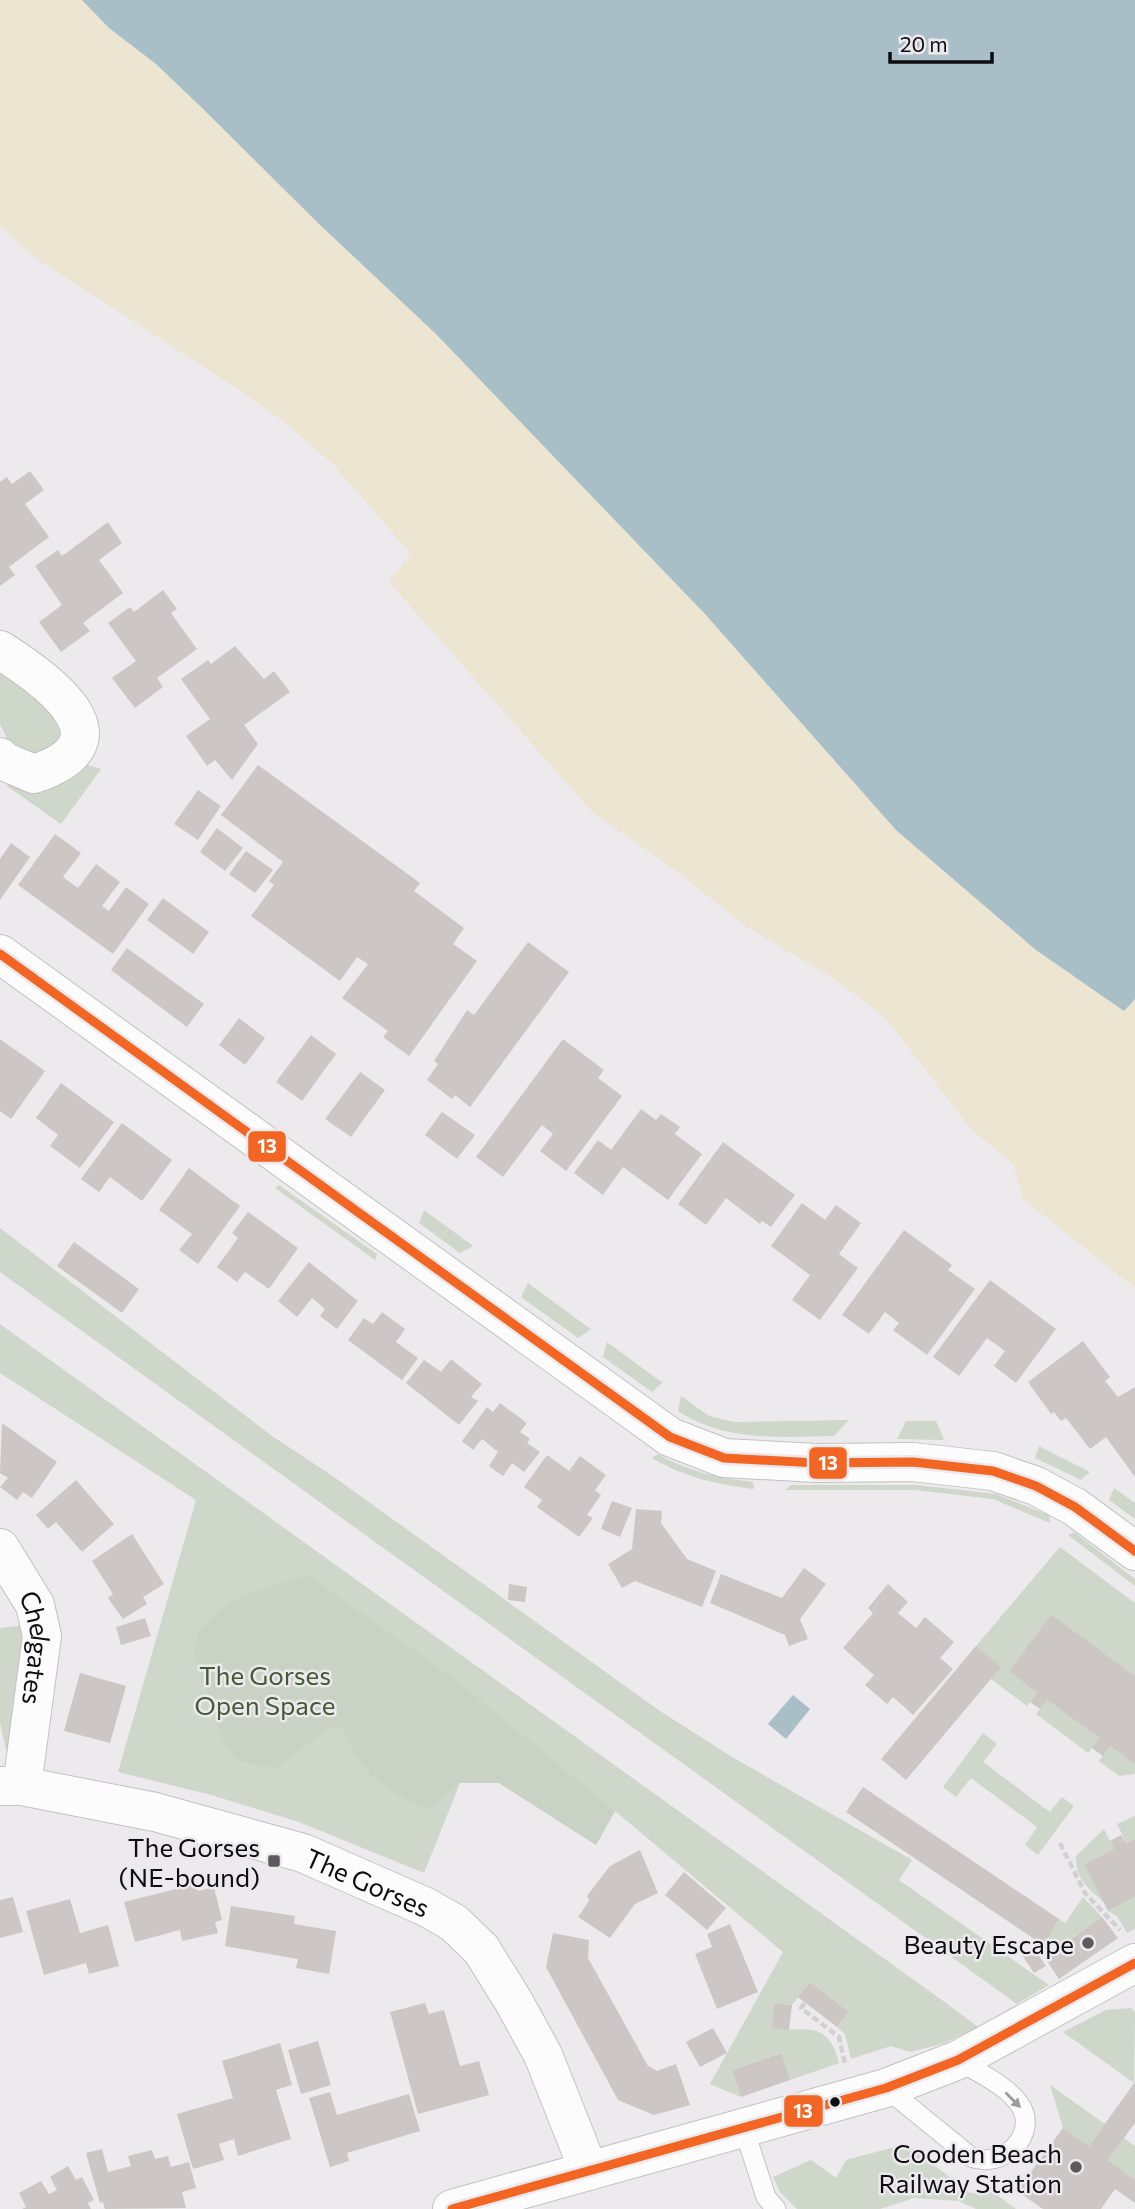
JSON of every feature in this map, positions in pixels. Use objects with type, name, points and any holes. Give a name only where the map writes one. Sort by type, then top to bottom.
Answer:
[{"type":"main road","points":[[0,650],[41,676],[70,704],[80,731],[75,749],[58,766],[34,774],[3,761],[0,757]]},
{"type":"main road","points":[[0,954],[670,1437],[724,1458],[817,1463],[912,1462],[993,1471],[1036,1486],[1075,1507],[1135,1551]]},
{"type":"main road","name":"Chelgates","points":[[3,1557],[35,1605],[42,1636],[11,1786]]},
{"type":"main road","name":"The Gorses","points":[[11,1786],[155,1812],[303,1853],[426,1907],[454,1923],[481,1949],[543,2055],[589,2171]]},
{"type":"main road","points":[[452,2209],[869,2094],[958,2060],[1135,1963]]},
{"type":"lane","points":[[869,2094],[971,2157],[983,2162],[995,2161],[1014,2147],[1025,2126],[1024,2114],[1012,2097],[958,2060]]},
{"type":"lane","points":[[744,2129],[766,2197],[776,2209]]},
{"type":"path","points":[[1060,1843],[1085,1893],[1117,1925]]},
{"type":"path","points":[[805,2003],[801,2008],[839,2037],[869,2094]]},
{"type":"green space","points":[[0,671],[57,707],[61,741],[36,757],[12,749],[0,724]]},
{"type":"green space","points":[[81,763],[101,769],[61,824],[7,786],[13,778]]},
{"type":"green space","points":[[279,1185],[377,1254],[375,1260],[275,1188]]},
{"type":"green space","points":[[424,1210],[473,1246],[460,1253],[419,1223]]},
{"type":"green space","points":[[0,1228],[272,1436],[334,1477],[660,1711],[732,1757],[912,1860],[899,1880],[1049,1985],[1017,2004],[0,1272]]},
{"type":"green space","points":[[528,1283],[591,1329],[578,1338],[521,1297]]},
{"type":"green space","name":"The Gorses Open Space","points":[[0,1324],[978,2027],[945,2043],[910,2052],[891,2046],[851,2059],[845,2034],[837,2027],[849,2012],[810,1982],[792,2005],[774,2003],[772,2028],[807,2030],[823,2034],[834,2049],[839,2063],[790,2080],[780,2053],[732,2070],[741,2097],[710,2084],[783,1952],[615,1811],[596,1845],[499,1783],[460,1783],[424,1873],[299,1822],[211,1795],[118,1772],[196,1500],[0,1373]]},
{"type":"green space","points":[[607,1342],[663,1382],[652,1392],[603,1357]]},
{"type":"green space","points":[[681,1396],[709,1416],[734,1422],[849,1420],[834,1436],[754,1436],[734,1433],[696,1421],[678,1411]]},
{"type":"green space","points":[[906,1421],[936,1421],[944,1440],[897,1439]]},
{"type":"green space","points":[[1039,1446],[1090,1472],[1081,1480],[1035,1458]]},
{"type":"green space","points":[[658,1454],[704,1473],[753,1482],[754,1489],[689,1475],[652,1458]]},
{"type":"green space","points":[[791,1485],[916,1485],[996,1494],[1049,1515],[1050,1523],[993,1499],[915,1490],[785,1490]]},
{"type":"green space","points":[[1114,1488],[1135,1503],[1135,1519],[1109,1500]]},
{"type":"green space","points":[[1074,1532],[1135,1579],[1135,1586],[1068,1535]]},
{"type":"green space","points":[[1060,1547],[1135,1603],[1135,1676],[1051,1614],[1009,1671],[1037,1693],[1027,1706],[991,1679],[976,1646]]},
{"type":"green space","points":[[309,1576],[452,1677],[615,1811],[596,1845],[499,1783],[460,1783],[427,1810],[375,1779],[358,1759],[342,1729],[330,1727],[275,1768],[238,1761],[222,1741],[195,1658],[197,1632],[226,1604],[261,1589]]},
{"type":"green space","points":[[26,1625],[8,1759],[0,1723],[0,1628]]},
{"type":"green space","points":[[1047,1700],[1099,1738],[1088,1753],[1036,1714]]},
{"type":"green space","points":[[983,1733],[997,1744],[983,1762],[1050,1812],[1062,1797],[1074,1806],[1038,1855],[1025,1845],[1037,1827],[971,1778],[956,1797],[943,1787]]},
{"type":"green space","points":[[1110,1746],[1135,1764],[1135,1774],[1119,1776],[1099,1761]]},
{"type":"green space","points":[[1135,1816],[1135,1839],[1126,1843],[1117,1824]]},
{"type":"green space","points":[[1104,1829],[1114,1849],[1084,1864],[1104,1902],[1084,1882],[1078,1870],[1076,1856]]},
{"type":"green space","points":[[1083,1897],[1102,1917],[1058,1948],[1045,1940],[1059,1919],[1065,1923]]},
{"type":"green space","points":[[1135,1897],[1135,1929],[1127,1933],[1117,1916],[1108,1911]]},
{"type":"green space","points":[[1131,2008],[1135,2012],[1134,2083],[1063,2032],[1106,2010]]},
{"type":"green space","points":[[1050,2085],[1105,2124],[1089,2146],[1063,2128]]},
{"type":"green space","points":[[1124,2138],[1135,2146],[1135,2180],[1108,2160]]},
{"type":"green space","points":[[906,2144],[971,2193],[993,2192],[1016,2209],[976,2209],[959,2201],[914,2198],[880,2209],[797,2209],[780,2192],[773,2177],[811,2160],[836,2178],[846,2160]]},
{"type":"sand","points":[[0,0],[1117,0],[1135,19],[1135,1288],[1023,1199],[1013,1164],[970,1128],[885,1017],[833,978],[747,927],[672,868],[593,813],[389,582],[411,554],[332,463],[253,399],[31,255],[0,225]]},
{"type":"water","points":[[82,0],[1135,0],[1135,999],[1124,1011],[1036,950],[896,830],[705,614],[436,334],[156,64],[109,28]]},
{"type":"water","points":[[793,1695],[810,1709],[786,1739],[768,1724]]},
{"type":"building","points":[[30,471],[44,490],[25,504],[49,537],[9,567],[15,575],[0,586],[0,482],[7,477],[12,484]]},
{"type":"building","points":[[108,522],[122,543],[99,560],[123,593],[83,623],[90,631],[61,652],[39,622],[62,605],[35,566],[58,550],[62,556]]},
{"type":"building","points":[[163,590],[177,609],[171,613],[197,649],[157,678],[163,687],[135,708],[112,678],[136,661],[108,623],[130,607],[134,612]]},
{"type":"building","points":[[235,646],[264,679],[274,671],[290,692],[244,725],[258,744],[232,780],[215,760],[207,766],[186,736],[210,719],[181,679],[208,660],[211,664]]},
{"type":"building","points":[[258,765],[420,883],[414,891],[464,928],[453,944],[477,961],[409,1056],[383,1037],[388,1031],[342,998],[368,964],[357,957],[340,981],[251,916],[274,885],[269,881],[283,862],[221,815]]},
{"type":"building","points":[[198,790],[221,806],[198,840],[174,824]]},
{"type":"building","points":[[217,828],[243,848],[225,871],[200,852]]},
{"type":"building","points":[[55,834],[81,853],[63,877],[78,888],[96,864],[120,882],[102,906],[109,911],[126,887],[149,904],[113,954],[18,885]]},
{"type":"building","points":[[11,843],[30,857],[0,900],[0,859]]},
{"type":"building","points":[[246,851],[273,870],[255,893],[229,874]]},
{"type":"building","points":[[163,898],[209,932],[193,954],[147,920]]},
{"type":"building","points":[[528,942],[569,972],[470,1107],[455,1095],[452,1099],[427,1080],[438,1064],[434,1061],[467,1010],[474,1015]]},
{"type":"building","points":[[127,948],[204,1004],[187,1027],[111,970]]},
{"type":"building","points":[[239,1018],[265,1038],[245,1065],[219,1045]]},
{"type":"building","points":[[311,1035],[336,1054],[302,1101],[276,1082]]},
{"type":"building","points":[[0,1039],[45,1071],[11,1119],[0,1111]]},
{"type":"building","points":[[563,1039],[604,1070],[598,1078],[622,1096],[566,1171],[540,1151],[553,1134],[542,1125],[503,1177],[476,1157]]},
{"type":"building","points":[[360,1072],[385,1090],[351,1137],[325,1119]]},
{"type":"building","points":[[61,1083],[114,1122],[80,1168],[50,1146],[58,1135],[36,1118]]},
{"type":"building","points":[[641,1109],[656,1120],[661,1114],[680,1127],[675,1134],[702,1154],[668,1200],[623,1167],[603,1195],[574,1173],[598,1140],[611,1150]]},
{"type":"building","points":[[442,1112],[475,1135],[457,1159],[425,1135]]},
{"type":"building","points":[[122,1123],[172,1160],[142,1201],[110,1177],[99,1192],[81,1179]]},
{"type":"building","points":[[723,1142],[795,1195],[771,1227],[762,1221],[760,1224],[726,1198],[706,1225],[678,1204]]},
{"type":"building","points":[[189,1168],[240,1206],[198,1264],[179,1250],[192,1234],[159,1210]]},
{"type":"building","points":[[802,1203],[825,1220],[836,1205],[861,1223],[839,1254],[858,1268],[820,1320],[792,1300],[810,1275],[771,1246]]},
{"type":"building","points":[[248,1212],[298,1248],[269,1289],[245,1272],[237,1282],[217,1267],[238,1238],[232,1233]]},
{"type":"building","points":[[904,1230],[952,1265],[948,1270],[975,1289],[927,1355],[893,1330],[899,1323],[885,1312],[869,1334],[842,1315]]},
{"type":"building","points":[[74,1242],[139,1289],[122,1313],[57,1266]]},
{"type":"building","points":[[309,1262],[358,1301],[337,1329],[320,1316],[325,1309],[312,1298],[297,1317],[278,1301]]},
{"type":"building","points":[[990,1280],[1056,1329],[1016,1383],[994,1366],[1005,1351],[987,1338],[959,1376],[933,1357]]},
{"type":"building","points":[[382,1312],[405,1329],[396,1342],[418,1358],[402,1380],[348,1340],[364,1318],[373,1324]]},
{"type":"building","points":[[1083,1341],[1110,1377],[1105,1381],[1118,1397],[1135,1387],[1135,1477],[1106,1437],[1090,1449],[1066,1418],[1061,1421],[1054,1412],[1051,1414],[1028,1382]]},
{"type":"building","points":[[451,1359],[482,1384],[471,1397],[478,1401],[459,1425],[406,1383],[424,1360],[441,1372]]},
{"type":"building","points":[[500,1403],[527,1423],[520,1432],[530,1439],[527,1443],[540,1452],[524,1472],[512,1463],[503,1476],[489,1466],[498,1452],[482,1439],[473,1450],[462,1441],[487,1407],[493,1412]]},
{"type":"building","points":[[2,1423],[57,1462],[32,1498],[23,1492],[17,1500],[0,1487],[8,1478],[0,1473]]},
{"type":"building","points":[[547,1455],[569,1471],[580,1456],[606,1475],[595,1490],[601,1495],[587,1515],[593,1518],[579,1537],[537,1507],[542,1500],[524,1487]]},
{"type":"building","points":[[76,1480],[114,1524],[82,1552],[56,1522],[48,1529],[36,1515]]},
{"type":"building","points":[[612,1501],[632,1508],[620,1537],[601,1529]]},
{"type":"building","points":[[636,1509],[662,1511],[661,1523],[687,1559],[716,1571],[702,1607],[635,1581],[622,1588],[608,1564],[632,1549]]},
{"type":"building","points":[[132,1534],[164,1584],[143,1597],[147,1604],[123,1619],[108,1598],[113,1594],[92,1561]]},
{"type":"building","points":[[804,1568],[826,1584],[800,1619],[808,1639],[789,1646],[785,1635],[710,1603],[721,1574],[782,1598]]},
{"type":"building","points":[[509,1584],[527,1587],[525,1602],[508,1600]]},
{"type":"building","points":[[888,1584],[908,1602],[898,1613],[916,1628],[925,1617],[954,1642],[940,1658],[953,1669],[913,1715],[893,1697],[887,1704],[865,1685],[874,1675],[843,1648],[873,1613],[868,1608]]},
{"type":"building","points":[[1051,1614],[1135,1676],[1135,1764],[1110,1746],[1103,1756],[1092,1748],[1099,1738],[1047,1700],[1040,1709],[1030,1702],[1037,1693],[1009,1671]]},
{"type":"building","points":[[145,1618],[151,1636],[121,1645],[116,1627]]},
{"type":"building","points":[[976,1646],[1001,1667],[906,1780],[881,1759]]},
{"type":"building","points":[[80,1673],[126,1686],[110,1743],[64,1731]]},
{"type":"building","points":[[863,1787],[1059,1919],[1043,1945],[846,1812]]},
{"type":"building","points":[[1121,1835],[1126,1843],[1135,1839],[1135,1897],[1108,1911],[1084,1864],[1114,1849],[1110,1841]]},
{"type":"building","points":[[640,1850],[658,1893],[635,1904],[610,1938],[578,1917],[589,1901],[587,1896],[610,1866]]},
{"type":"building","points":[[684,1872],[726,1908],[707,1930],[665,1895]]},
{"type":"building","points":[[196,1884],[198,1891],[214,1887],[222,1920],[215,1922],[218,1933],[182,1941],[180,1930],[135,1942],[124,1902]]},
{"type":"building","points":[[13,1897],[23,1932],[0,1938],[0,1900]]},
{"type":"building","points":[[70,1899],[80,1933],[108,1925],[119,1966],[89,1974],[86,1963],[44,1975],[26,1911]]},
{"type":"building","points":[[231,1906],[295,1916],[294,1924],[336,1931],[329,1974],[296,1968],[298,1959],[225,1946]]},
{"type":"building","name":"Beauty Escape","points":[[1102,1917],[1118,1938],[1059,1979],[1045,1958]]},
{"type":"building","points":[[730,1924],[758,1992],[717,2009],[695,1954],[712,1947],[707,1934]]},
{"type":"building","points":[[553,1933],[589,1940],[588,1958],[648,2066],[657,2071],[676,2064],[690,2105],[654,2115],[618,2100],[546,1967]]},
{"type":"building","points":[[1034,1948],[1046,1966],[1034,1973],[1022,1955]]},
{"type":"building","points":[[810,1982],[849,2012],[837,2027],[798,1997]]},
{"type":"building","points":[[425,2003],[429,2014],[444,2010],[460,2066],[479,2061],[489,2095],[418,2114],[390,2012]]},
{"type":"building","points":[[774,2003],[792,2005],[789,2030],[772,2028]]},
{"type":"building","points":[[713,2028],[727,2053],[700,2067],[686,2042]]},
{"type":"building","points":[[318,2041],[331,2085],[301,2094],[288,2050]]},
{"type":"building","points":[[280,2043],[292,2085],[276,2090],[291,2139],[238,2156],[234,2139],[219,2144],[224,2160],[193,2169],[177,2114],[233,2098],[222,2061]]},
{"type":"building","points":[[781,2053],[790,2080],[741,2097],[732,2070]]},
{"type":"building","name":"Cooden Beach Railway Station","points":[[1135,2082],[1135,2123],[1108,2160],[1135,2180],[1135,2203],[1115,2189],[1101,2209],[1043,2209],[1017,2191],[1063,2128],[1089,2146]]},
{"type":"building","points":[[330,2092],[337,2115],[409,2094],[420,2131],[347,2153],[349,2161],[330,2167],[309,2098]]},
{"type":"building","points":[[102,2149],[108,2172],[131,2166],[128,2156],[152,2150],[155,2159],[168,2156],[171,2167],[189,2162],[196,2188],[182,2192],[186,2208],[105,2209],[103,2202],[100,2203],[86,2153]]},
{"type":"building","points":[[68,2166],[76,2180],[82,2177],[94,2200],[88,2203],[91,2209],[22,2209],[26,2207],[19,2193],[41,2181],[49,2194],[57,2190],[50,2177]]},
{"type":"transit line","name":"13","points":[[0,954],[670,1437],[724,1458],[817,1463],[913,1462],[993,1471],[1036,1486],[1075,1507],[1135,1551]]},
{"type":"transit line","name":"13","points":[[452,2209],[886,2088],[958,2060],[1135,1963]]},
{"type":"place","name":"The Gorses (NE-bound)","points":[[274,1861]]},
{"type":"place","name":"Beauty Escape","points":[[1088,1943]]},
{"type":"place","name":"Cooden Beach Railway Station","points":[[1076,2167]]}]
